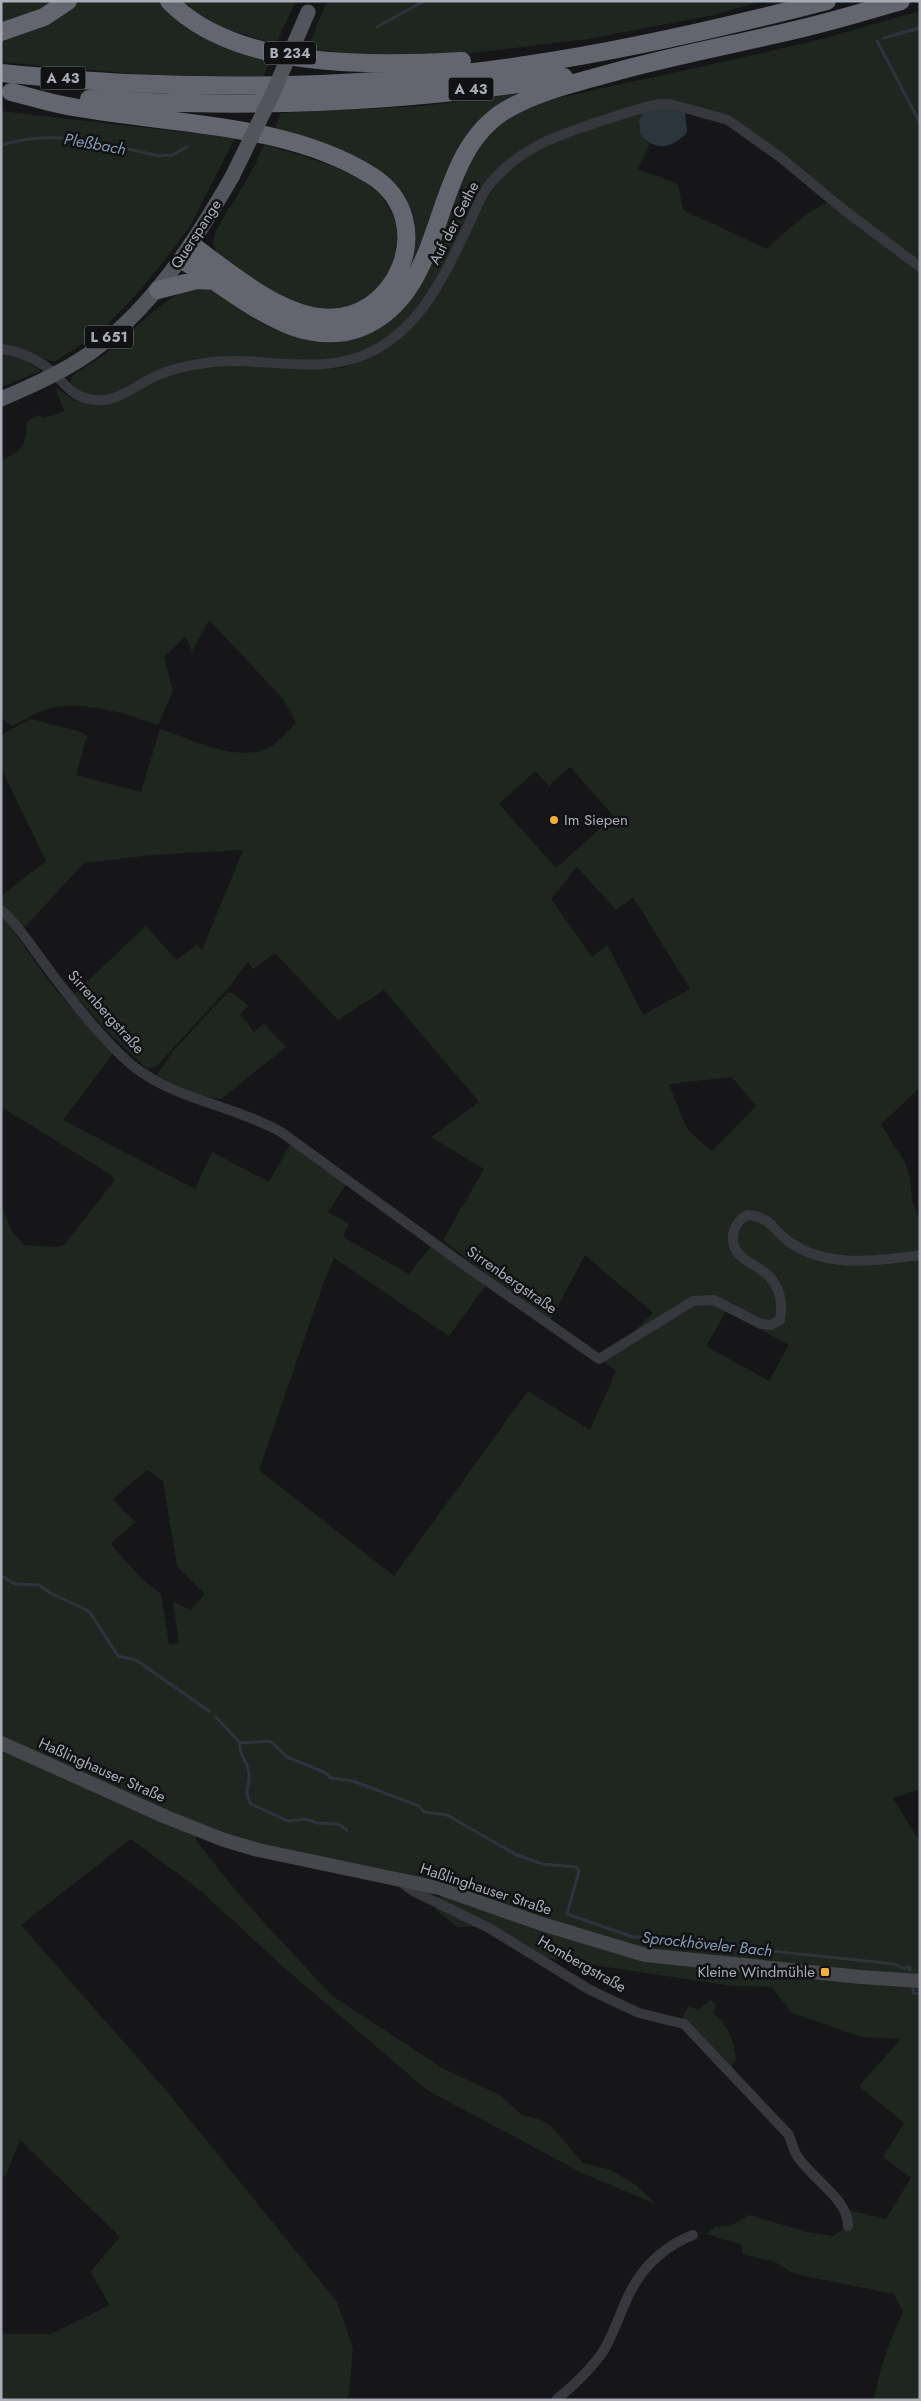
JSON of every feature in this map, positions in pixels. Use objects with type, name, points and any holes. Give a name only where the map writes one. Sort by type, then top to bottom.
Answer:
[{"type":"highway","points":[[1,32],[44,16],[68,1]]},
{"type":"highway","points":[[170,1],[191,21],[207,30],[267,51],[308,59],[402,65],[604,52]]},
{"type":"highway","name":"A 43","points":[[1,73],[125,83],[226,86],[301,85],[438,75],[531,64],[604,52],[735,24],[827,1]]},
{"type":"highway","name":"A 43","points":[[6,91],[136,102],[317,102],[439,93],[540,81],[653,62],[796,30],[901,1]]},
{"type":"highway","points":[[182,260],[259,310],[297,328],[321,333],[339,333],[370,323],[393,306],[417,274],[462,161],[484,129],[504,112],[531,97],[653,62]]},
{"type":"highway","points":[[6,91],[72,107],[238,129],[287,141],[341,159],[374,177],[388,190],[401,211],[407,239],[401,267],[387,292],[375,303],[356,313],[333,317],[311,315],[277,303],[192,245]]},
{"type":"highway","points":[[158,290],[197,280],[218,282]]},
{"type":"main road","name":"Querspange","points":[[1,399],[53,375],[101,345],[158,290],[182,260],[232,177],[272,95],[310,6]]},
{"type":"main road","name":"Haßlinghauser Straße","points":[[1,1743],[166,1817],[224,1840],[285,1857],[439,1888],[542,1924],[646,1955],[861,1977],[920,1981]]},
{"type":"street","name":"Auf der Gethe","points":[[1,348],[24,355],[46,367],[77,396],[102,400],[110,399],[157,376],[196,364],[246,360],[311,365],[347,361],[364,355],[395,337],[420,313],[442,278],[487,187],[513,160],[550,138],[659,104],[670,104],[728,120],[780,157],[851,216],[920,267]]},
{"type":"street","name":"Sirrenbergstraße","points":[[1,910],[19,928],[66,993],[132,1065],[152,1079],[258,1119],[281,1132],[462,1264],[599,1359],[693,1301],[714,1300],[761,1324],[771,1325],[780,1320],[782,1308],[781,1295],[770,1277],[744,1258],[734,1247],[732,1232],[739,1221],[747,1215],[762,1216],[787,1240],[833,1260],[879,1260],[920,1255]]},
{"type":"street","name":"Hombergstraße","points":[[396,1878],[413,1891],[489,1928],[590,1990],[639,2013],[684,2024],[789,2135],[796,2154],[838,2200],[848,2215],[848,2226]]},
{"type":"street","points":[[556,2400],[600,2356],[633,2286],[650,2264],[667,2248],[679,2240],[693,2235]]},
{"type":"shaded area","points":[[1,1],[54,1],[37,12],[1,23]]},
{"type":"shaded area","points":[[74,1],[159,1],[187,26],[272,55],[263,78],[134,74],[1,62],[1,34]]},
{"type":"shaded area","points":[[175,1],[296,1],[276,44],[219,27]]},
{"type":"shaded area","points":[[327,1],[763,1],[714,15],[588,39],[449,56],[351,54],[307,49]]},
{"type":"shaded area","points":[[920,11],[920,264],[861,220],[782,156],[728,118],[666,101],[639,104],[610,115],[612,121],[646,110],[639,128],[642,136],[650,144],[638,169],[678,184],[683,210],[767,249],[796,223],[828,202],[920,271],[920,1088],[881,1124],[905,1163],[910,1177],[912,1201],[920,1220],[920,1251],[874,1258],[876,1264],[920,1258],[920,1789],[893,1798],[920,1842],[920,2400],[874,2400],[886,2355],[903,2312],[894,2294],[795,2274],[775,2262],[742,2254],[742,2245],[706,2234],[715,2227],[732,2225],[749,2215],[807,2232],[832,2236],[843,2230],[843,2213],[852,2211],[886,2219],[911,2178],[883,2157],[904,2123],[859,2086],[901,2039],[862,2037],[792,2013],[772,1987],[732,1986],[541,1957],[489,1926],[457,1927],[436,1910],[442,1886],[282,1851],[213,1831],[168,1815],[1,1738],[1,1204],[11,1230],[24,1245],[58,1247],[65,1244],[114,1181],[113,1176],[3,1108],[1,1110],[1,917],[60,994],[113,1054],[63,1120],[195,1189],[212,1152],[269,1182],[291,1143],[347,1183],[328,1212],[349,1224],[343,1237],[409,1274],[431,1246],[487,1284],[449,1336],[334,1258],[259,1470],[394,1576],[528,1391],[590,1430],[616,1371],[601,1360],[623,1346],[623,1342],[653,1313],[585,1255],[549,1323],[443,1240],[484,1169],[431,1137],[479,1102],[384,990],[338,1020],[275,953],[253,969],[248,962],[229,987],[156,1067],[147,1069],[106,1030],[74,994],[146,926],[176,960],[197,945],[202,950],[243,850],[153,855],[84,863],[24,928],[1,904],[1,896],[46,861],[1,768],[1,735],[31,719],[81,732],[87,736],[76,775],[141,792],[160,729],[201,744],[230,752],[245,753],[259,751],[272,746],[296,723],[284,700],[209,620],[192,651],[185,637],[164,657],[173,691],[158,725],[121,713],[81,706],[49,708],[12,726],[1,718],[1,461],[15,453],[22,446],[27,421],[39,415],[44,418],[64,411],[55,387],[76,401],[104,405],[166,377],[197,368],[228,364],[297,369],[343,368],[380,351],[414,325],[435,296],[428,295],[411,318],[390,336],[354,355],[340,359],[306,363],[233,358],[196,361],[155,374],[128,385],[114,394],[102,397],[87,395],[78,391],[70,384],[72,376],[109,351],[137,325],[170,299],[190,289],[199,288],[215,292],[253,318],[287,334],[325,340],[369,332],[398,310],[415,288],[428,264],[456,187],[468,162],[483,139],[509,117],[539,102],[822,39]],"holes":[[[570,767],[614,816],[556,868],[499,804],[535,771],[549,786]],[[577,867],[616,910],[633,897],[690,989],[643,1015],[607,945],[592,957],[551,899]],[[732,1077],[756,1106],[712,1151],[690,1132],[685,1125],[669,1084]],[[727,1310],[789,1345],[769,1381],[706,1346]],[[147,1470],[163,1481],[177,1566],[205,1594],[190,1610],[173,1601],[179,1643],[169,1644],[161,1594],[141,1578],[111,1544],[135,1522],[113,1499]]]},
{"type":"shaded area","points":[[531,92],[486,120],[413,273],[352,326],[330,324],[407,268],[389,186],[272,135],[281,113],[423,106]]},
{"type":"shaded area","points":[[668,106],[685,111],[687,132],[682,138],[670,145],[658,146],[652,144],[640,134],[639,120],[646,110]]},
{"type":"shaded area","points":[[1,111],[235,138],[189,228],[160,266],[135,296],[98,334],[54,362],[1,345]]},
{"type":"shaded area","points":[[265,144],[327,164],[359,178],[380,194],[389,207],[397,226],[398,247],[388,278],[355,306],[320,311],[268,291],[217,254],[213,244],[215,232],[252,171]]},
{"type":"shaded area","points":[[1,352],[22,358],[41,371],[1,387]]},
{"type":"shaded area","points":[[227,993],[233,993],[248,1006],[240,1014],[254,1032],[264,1024],[286,1047],[221,1099],[202,1096],[156,1076],[173,1051]]},
{"type":"shaded area","points":[[1,1748],[193,1832],[198,1843],[241,1897],[332,1996],[444,2069],[500,2095],[522,2115],[541,2120],[551,2126],[583,2163],[611,2170],[636,2185],[656,2204],[582,2173],[427,2090],[281,1965],[201,1891],[131,1839],[21,1925],[165,2089],[337,2302],[353,2348],[349,2393],[346,2400],[1,2400],[1,2334],[51,2334],[110,2305],[90,2272],[120,2237],[20,2140],[5,2177],[1,2173]]},
{"type":"shaded area","points":[[711,2000],[716,2005],[713,2013],[727,2028],[734,2047],[736,2061],[731,2067],[684,2022],[683,2015],[689,2006],[698,2010]]},
{"type":"waterway","name":"Pleßbach","points":[[377,27],[424,1]]},
{"type":"waterway","points":[[883,38],[920,28]]},
{"type":"waterway","points":[[877,41],[920,123]]},
{"type":"waterway","name":"Pleßbach","points":[[1,145],[22,140],[61,138],[99,143],[159,156],[172,155],[187,147]]},
{"type":"waterway","name":"Sprockhöveler Bach","points":[[1,1576],[15,1584],[39,1585],[50,1593],[89,1611],[118,1656],[136,1660],[209,1711]]},
{"type":"waterway","name":"Sprockhöveler Bach","points":[[216,1717],[240,1743],[270,1741],[287,1757],[324,1772],[331,1778],[353,1781],[419,1806],[424,1812],[447,1815],[515,1854],[542,1864],[576,1867],[579,1871],[567,1914],[633,1937],[668,1938],[676,1943],[722,1949],[736,1944],[742,1948],[894,1964],[903,1968],[910,1967],[910,1970]]},
{"type":"waterway","points":[[240,1744],[240,1751],[249,1773],[247,1796],[251,1804],[288,1821],[306,1819],[317,1823],[338,1824],[347,1830]]},
{"type":"waterway","name":"Sprockhöveler Bach","points":[[913,1989],[913,1993],[920,1994]]},
{"type":"place","name":"Im Siepen","points":[[554,820]]},
{"type":"place","name":"Kleine Windmühle","points":[[825,1972]]}]
